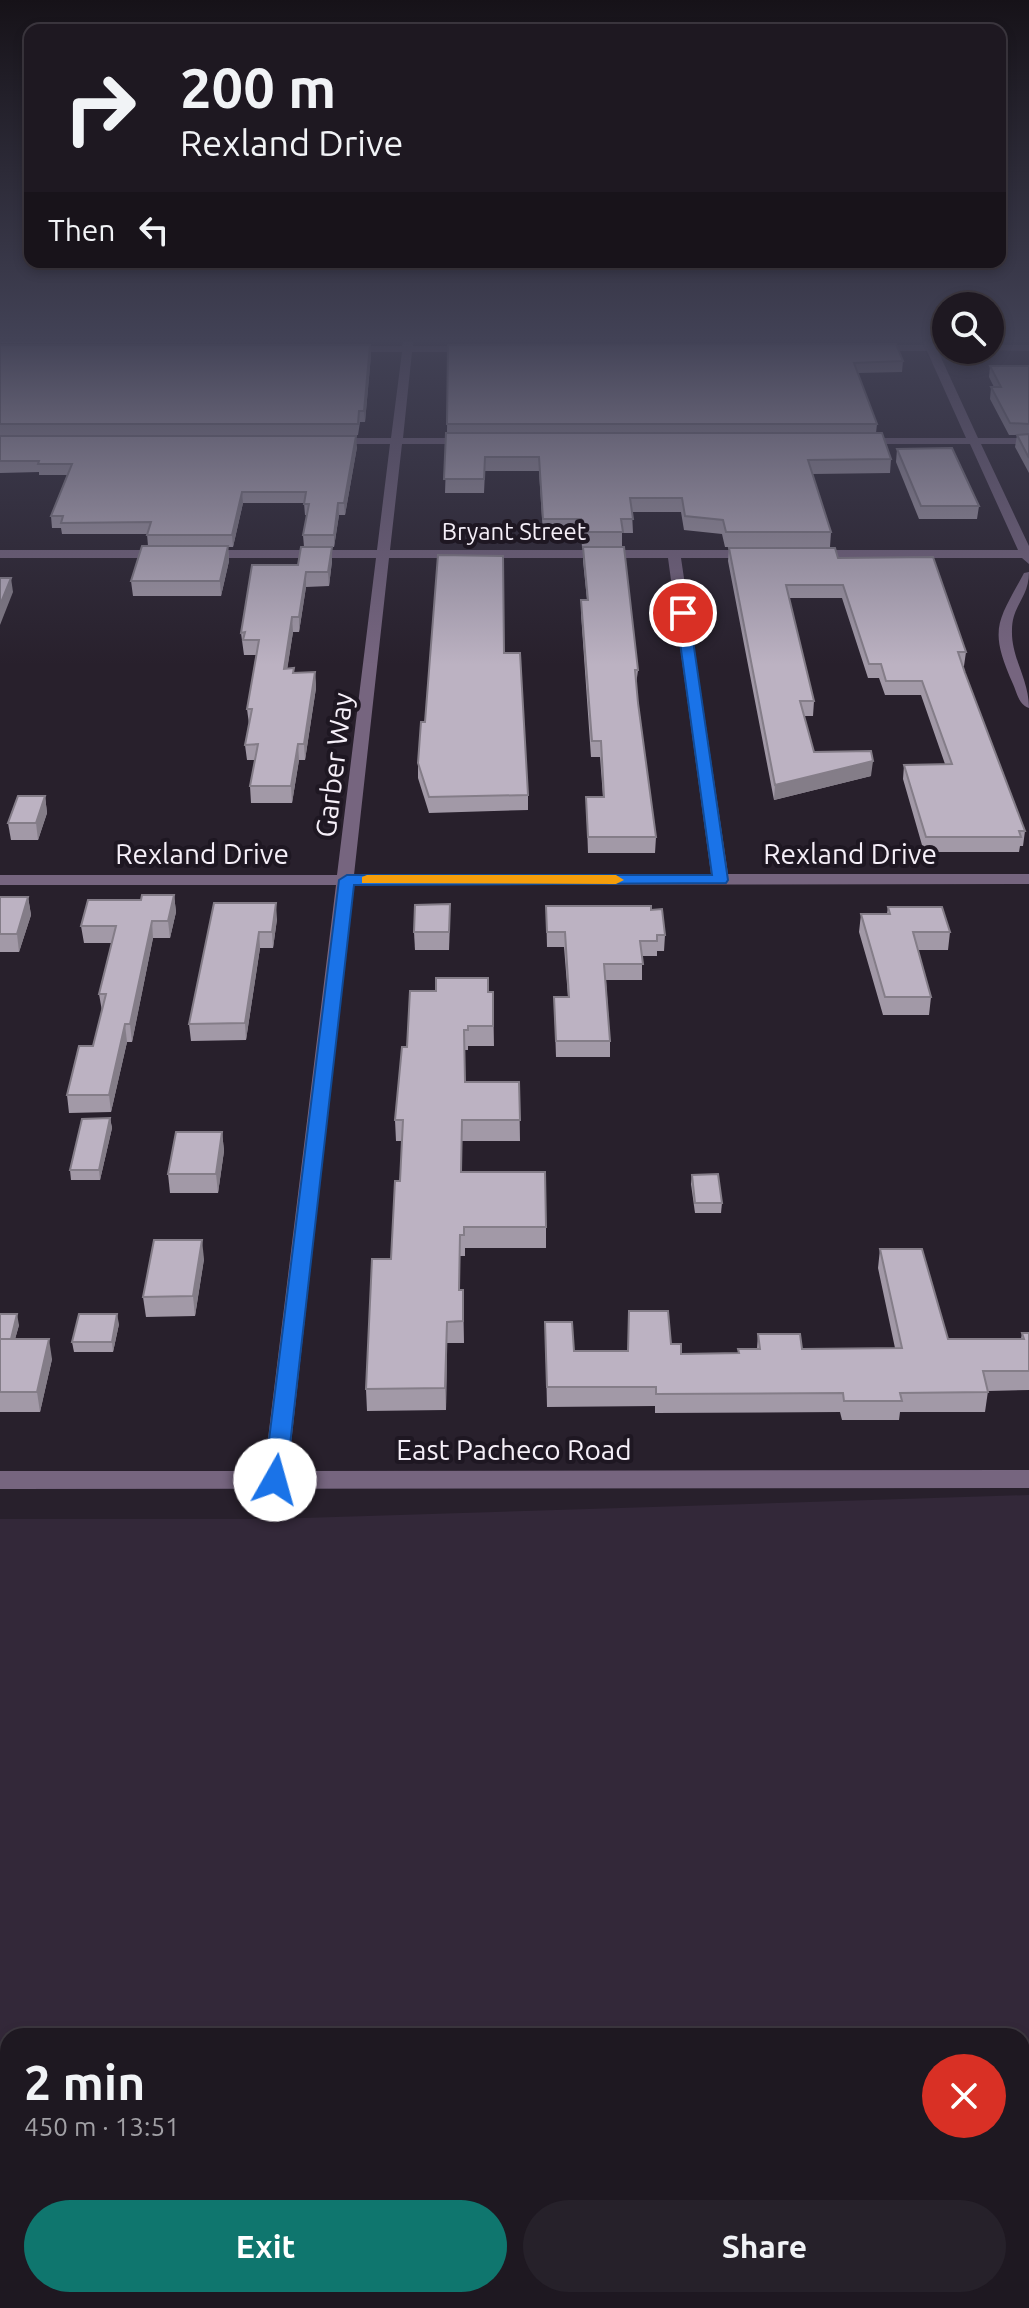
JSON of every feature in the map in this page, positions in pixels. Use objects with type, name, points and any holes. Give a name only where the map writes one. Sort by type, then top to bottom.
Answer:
[{"type":"street","name":"Garber Way","points":[[275,1480],[397,450]]},
{"type":"street","points":[[797,554],[1028,556],[978,450]]},
{"type":"street","name":"Bryant Street","points":[[0,554],[766,554]]},
{"type":"street","points":[[674,554],[720,880]]},
{"type":"street","points":[[1029,576],[1008,613],[1004,629],[1006,647],[1029,704]]},
{"type":"street","name":"Rexland Drive","points":[[0,880],[1029,879]]},
{"type":"street","name":"East Pacheco Road","points":[[0,1480],[1029,1479]]},
{"type":"shaded area","points":[[1029,1495],[1029,2028],[0,2028],[0,1519],[272,1519]]},
{"type":"building","points":[[0,450],[354,450],[344,503],[338,503],[334,535],[303,535],[309,504],[304,504],[306,492],[242,492],[232,535],[147,535],[151,522],[61,523],[63,516],[51,516],[72,464],[0,461]]},
{"type":"building","points":[[445,450],[888,450],[891,459],[808,460],[831,532],[726,532],[723,520],[685,516],[682,498],[630,498],[633,519],[621,519],[623,532],[582,532],[581,519],[543,519],[539,457],[485,457],[484,479],[444,479]]},
{"type":"building","points":[[897,450],[953,450],[979,506],[921,506]]},
{"type":"building","points":[[142,546],[228,546],[220,581],[131,581]]},
{"type":"building","points":[[301,547],[332,547],[328,572],[306,572],[299,617],[292,617],[284,669],[294,668],[293,673],[315,672],[304,744],[298,744],[291,786],[250,786],[258,744],[245,745],[252,709],[247,709],[259,640],[243,640],[245,632],[241,633],[252,565],[298,565]]},
{"type":"building","points":[[583,547],[624,547],[638,670],[635,670],[638,703],[656,837],[588,837],[586,797],[604,797],[601,741],[592,741],[581,600],[588,600]]},
{"type":"building","points":[[729,548],[835,548],[838,558],[933,557],[966,652],[958,652],[965,673],[1025,831],[1019,831],[1021,837],[926,837],[904,765],[952,764],[922,681],[886,681],[881,664],[869,664],[843,585],[786,585],[814,701],[800,701],[814,752],[871,751],[873,761],[775,785]]},
{"type":"building","points":[[438,555],[503,556],[504,653],[520,653],[528,795],[429,797],[418,763],[421,722],[425,722]]},
{"type":"building","points":[[0,578],[11,578],[0,605]]},
{"type":"building","points":[[18,796],[45,796],[36,823],[8,823]]},
{"type":"building","points":[[142,895],[174,895],[168,921],[152,921],[130,1024],[125,1024],[109,1095],[67,1095],[79,1046],[93,1046],[106,994],[99,994],[116,926],[81,926],[88,900],[141,900]]},
{"type":"building","points":[[0,897],[28,897],[17,934],[0,934]]},
{"type":"building","points":[[214,903],[276,903],[272,932],[259,932],[245,1023],[189,1024]]},
{"type":"building","points":[[450,904],[449,932],[414,932],[415,905]]},
{"type":"building","points":[[546,906],[651,906],[651,910],[662,909],[665,935],[657,935],[657,941],[640,941],[643,964],[604,964],[610,1041],[556,1041],[554,997],[569,997],[565,932],[547,932]]},
{"type":"building","points":[[888,907],[942,907],[950,932],[913,932],[931,997],[885,997],[861,914],[890,914]]},
{"type":"building","points":[[436,978],[488,978],[488,992],[493,992],[493,1026],[468,1026],[468,1030],[464,1030],[465,1082],[519,1082],[520,1120],[462,1120],[461,1172],[545,1172],[546,1227],[464,1227],[464,1235],[460,1235],[459,1290],[463,1290],[463,1321],[447,1322],[445,1388],[366,1389],[372,1259],[391,1259],[395,1181],[400,1181],[403,1120],[395,1120],[402,1047],[407,1047],[410,991],[436,991]]},
{"type":"building","points":[[110,1118],[99,1170],[70,1170],[82,1119]]},
{"type":"building","points":[[176,1132],[222,1132],[216,1174],[168,1174]]},
{"type":"building","points":[[718,1174],[722,1203],[695,1203],[692,1175]]},
{"type":"building","points":[[154,1240],[202,1240],[193,1296],[143,1297]]},
{"type":"building","points":[[880,1249],[922,1249],[948,1339],[1024,1339],[1022,1333],[1029,1333],[1029,1371],[983,1371],[988,1392],[900,1393],[902,1401],[844,1401],[843,1393],[656,1394],[656,1387],[547,1387],[545,1322],[572,1322],[574,1351],[628,1351],[629,1311],[668,1311],[671,1344],[681,1344],[681,1354],[739,1353],[738,1349],[760,1349],[758,1334],[800,1334],[802,1349],[902,1348]]},
{"type":"building","points":[[0,1314],[17,1314],[11,1339],[0,1339]]},
{"type":"building","points":[[79,1314],[117,1314],[112,1342],[72,1342]]},
{"type":"building","points":[[0,1339],[49,1339],[37,1392],[0,1392]]},
{"type":"slow traffic","points":[[367,880],[616,880]]},
{"type":"route","points":[[275,1480],[347,880],[720,880],[683,613]]}]
